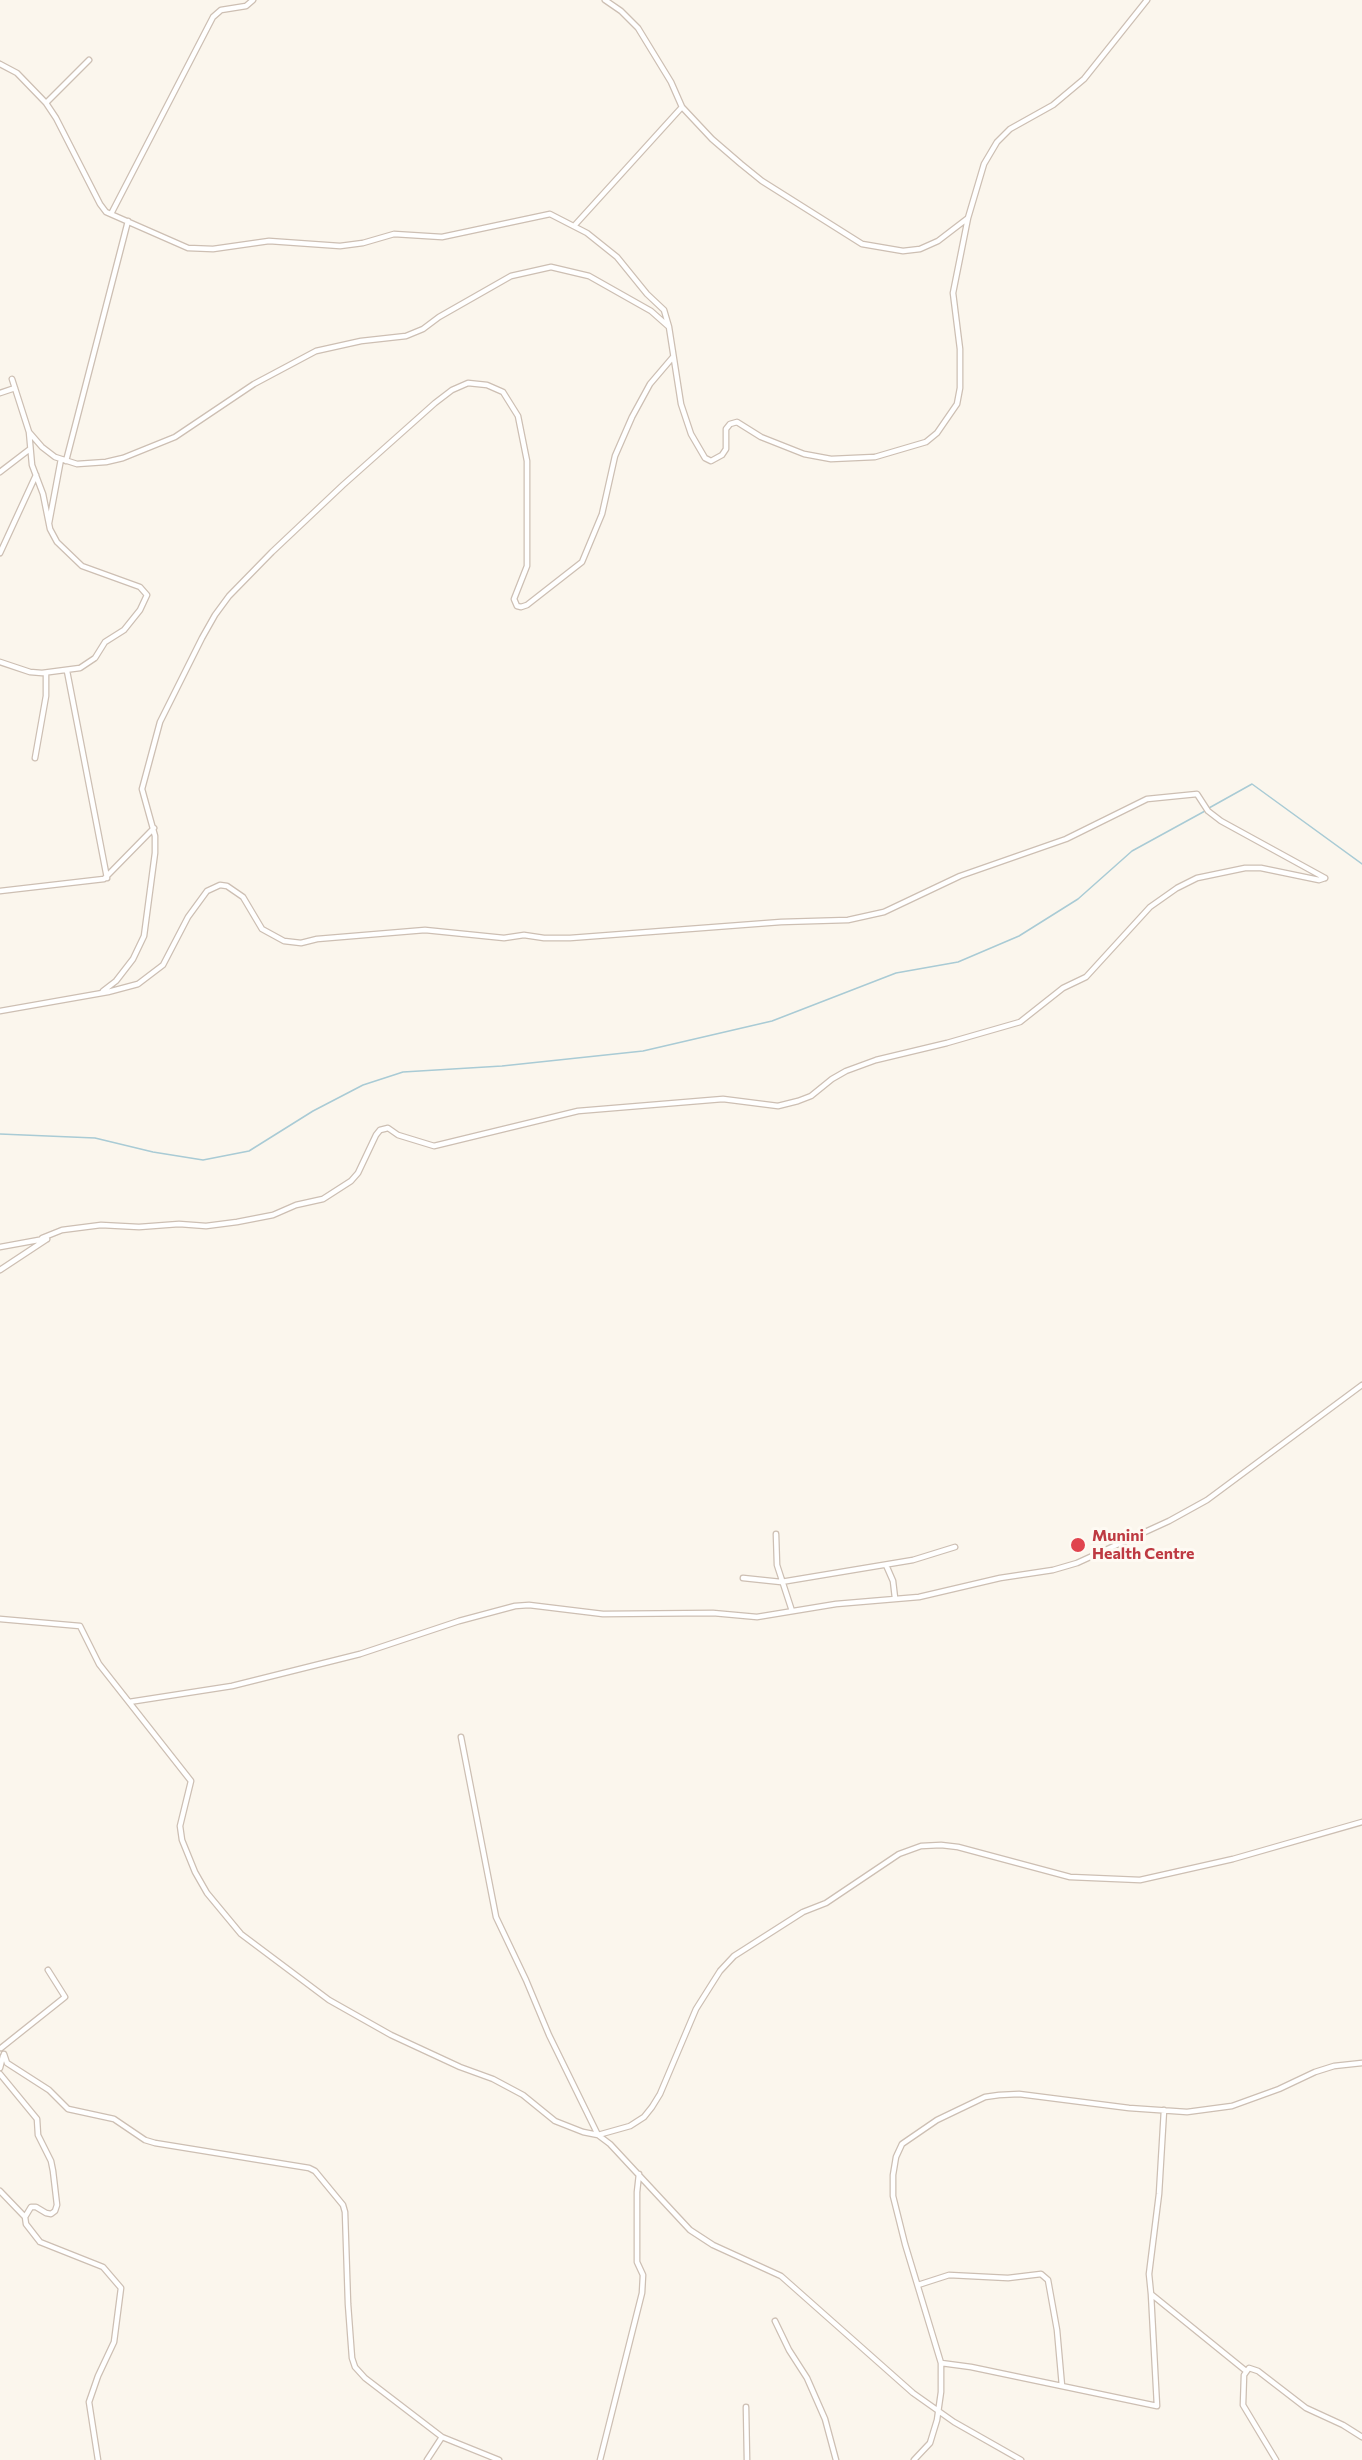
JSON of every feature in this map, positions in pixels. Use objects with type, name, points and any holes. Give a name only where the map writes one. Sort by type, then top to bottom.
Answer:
[{"type":"street","points":[[111,214],[213,17],[221,10],[246,6],[253,0]]},
{"type":"street","points":[[605,0],[621,11],[638,28],[665,72],[682,107],[712,139],[762,181],[862,244],[903,251],[920,249],[938,241],[968,218]]},
{"type":"street","points":[[0,64],[17,73],[46,103],[100,204],[111,214],[188,248],[197,249],[232,247],[269,241],[340,246],[363,243],[394,234],[442,237],[547,214],[574,226],[617,257],[647,294],[664,310],[669,327],[681,404],[699,450],[705,458],[711,461],[723,455],[726,449],[726,429],[730,424],[737,422],[783,447],[831,459],[875,458],[926,442],[937,433],[957,404],[960,349],[953,293],[968,218],[984,164],[997,142],[1010,129],[1053,105],[1084,79],[1147,0]]},
{"type":"street","points":[[46,103],[89,60]]},
{"type":"street","points":[[574,226],[682,107]]},
{"type":"street","points":[[49,526],[63,460],[128,221]]},
{"type":"street","points":[[29,432],[42,447],[63,460],[86,464],[106,462],[165,443],[285,366],[327,348],[406,336],[423,329],[439,317],[511,276],[525,271],[551,267],[589,276],[651,311],[669,327]]},
{"type":"street","points":[[98,994],[116,981],[140,947],[145,928],[155,853],[154,828],[142,789],[160,722],[202,638],[229,596],[317,509],[452,390],[468,383],[497,388],[503,392],[519,416],[527,461],[527,566],[514,599],[517,606],[527,605],[582,562],[602,514],[615,456],[632,417],[650,384],[673,357]]},
{"type":"street","points":[[0,662],[30,672],[46,673],[80,668],[95,658],[105,642],[124,630],[140,610],[147,595],[140,587],[82,566],[60,546],[49,526],[43,494],[30,449],[29,432],[12,379]]},
{"type":"street","points":[[0,393],[15,388]]},
{"type":"street","points":[[0,472],[30,449]]},
{"type":"street","points":[[0,553],[36,475]]},
{"type":"street","points":[[67,671],[107,878]]},
{"type":"street","points":[[35,758],[46,696],[46,673]]},
{"type":"street","points":[[0,1011],[98,994],[138,984],[158,970],[171,954],[188,917],[207,891],[220,885],[235,890],[243,897],[262,930],[284,941],[301,943],[317,939],[425,930],[504,938],[524,934],[544,938],[570,938],[780,922],[848,920],[884,912],[960,876],[1066,839],[1147,800],[1197,794],[1208,811],[1221,821],[1326,878],[1318,880],[1262,868],[1245,868],[1197,878],[1177,888],[1150,907],[1086,977],[1063,988],[1020,1022],[876,1060],[846,1071],[811,1096],[798,1101],[778,1106],[723,1099],[578,1111],[434,1146],[398,1135],[388,1128],[380,1130],[376,1135],[358,1173],[351,1181],[323,1199],[296,1205],[273,1215],[237,1222],[206,1226],[102,1225],[62,1230],[42,1238],[47,1239]]},
{"type":"street","points":[[0,891],[107,878],[154,828]]},
{"type":"street","points":[[0,1246],[47,1239]]},
{"type":"street","points":[[0,1270],[47,1239]]},
{"type":"street","points":[[129,1702],[232,1686],[360,1654],[459,1621],[515,1606],[529,1605],[603,1614],[712,1613],[757,1617],[836,1604],[919,1597],[1000,1578],[1053,1570],[1077,1563],[1207,1500],[1362,1384]]},
{"type":"street","points":[[776,1534],[776,1555],[781,1581],[792,1611]]},
{"type":"street","points":[[743,1578],[781,1581],[913,1560],[955,1547]]},
{"type":"street","points":[[886,1565],[892,1581],[894,1598]]},
{"type":"street","points":[[0,1619],[80,1626],[99,1664],[191,1781],[180,1826],[182,1840],[195,1872],[207,1893],[242,1934],[329,2000],[392,2035],[460,2067],[493,2079],[523,2095],[555,2121],[583,2132],[598,2134],[630,2126],[644,2117],[660,2094],[696,2009],[720,1971],[734,1956],[803,1912],[826,1904],[899,1854],[921,1846],[941,1845],[958,1847],[1070,1877],[1140,1880],[1233,1859],[1362,1822]]},
{"type":"street","points":[[461,1737],[496,1917],[549,2036],[598,2134],[639,2174],[690,2230],[712,2245],[781,2276],[879,2364],[939,2412],[1021,2460]]},
{"type":"street","points":[[0,2067],[2,2049],[65,1997],[48,1970]]},
{"type":"street","points":[[2,2049],[7,2063],[48,2090],[69,2109],[114,2119],[145,2140],[300,2166],[315,2171],[344,2205],[348,2304],[352,2358],[355,2367],[365,2378],[442,2437],[499,2460]]},
{"type":"street","points":[[914,2460],[930,2443],[939,2412],[941,2363],[893,2196],[896,2157],[902,2144],[937,2120],[985,2097],[1019,2094],[1187,2112],[1232,2106],[1279,2089],[1315,2072],[1334,2066],[1362,2063]]},
{"type":"street","points":[[0,2074],[37,2120],[38,2134],[51,2161],[53,2171],[57,2195],[55,2211],[51,2214],[31,2207],[25,2217]]},
{"type":"street","points":[[941,2363],[1157,2406],[1149,2274],[1159,2194],[1164,2110]]},
{"type":"street","points":[[600,2460],[642,2293],[643,2275],[637,2262],[639,2174]]},
{"type":"street","points":[[0,2191],[25,2217],[26,2224],[40,2242],[103,2267],[121,2288],[116,2337],[89,2402],[98,2460]]},
{"type":"street","points":[[918,2284],[949,2275],[1008,2278],[1041,2274],[1048,2280],[1057,2330],[1062,2386]]},
{"type":"street","points":[[1151,2294],[1246,2371]]},
{"type":"street","points":[[775,2321],[789,2350],[807,2378],[825,2419],[836,2460]]},
{"type":"street","points":[[1276,2460],[1243,2405],[1242,2387],[1246,2371],[1252,2368],[1306,2408],[1362,2438]]},
{"type":"street","points":[[746,2407],[747,2460]]},
{"type":"street","points":[[427,2460],[442,2437]]},
{"type":"waterway","points":[[1209,808],[1252,784],[1362,864]]},
{"type":"waterway","points":[[0,1134],[95,1138],[153,1152],[203,1160],[249,1151],[313,1111],[363,1085],[403,1072],[502,1066],[643,1051],[772,1021],[896,973],[958,962],[1019,936],[1078,899],[1132,851],[1205,811]]},
{"type":"place","name":"Munini Health Centre","points":[[1078,1545]]}]
